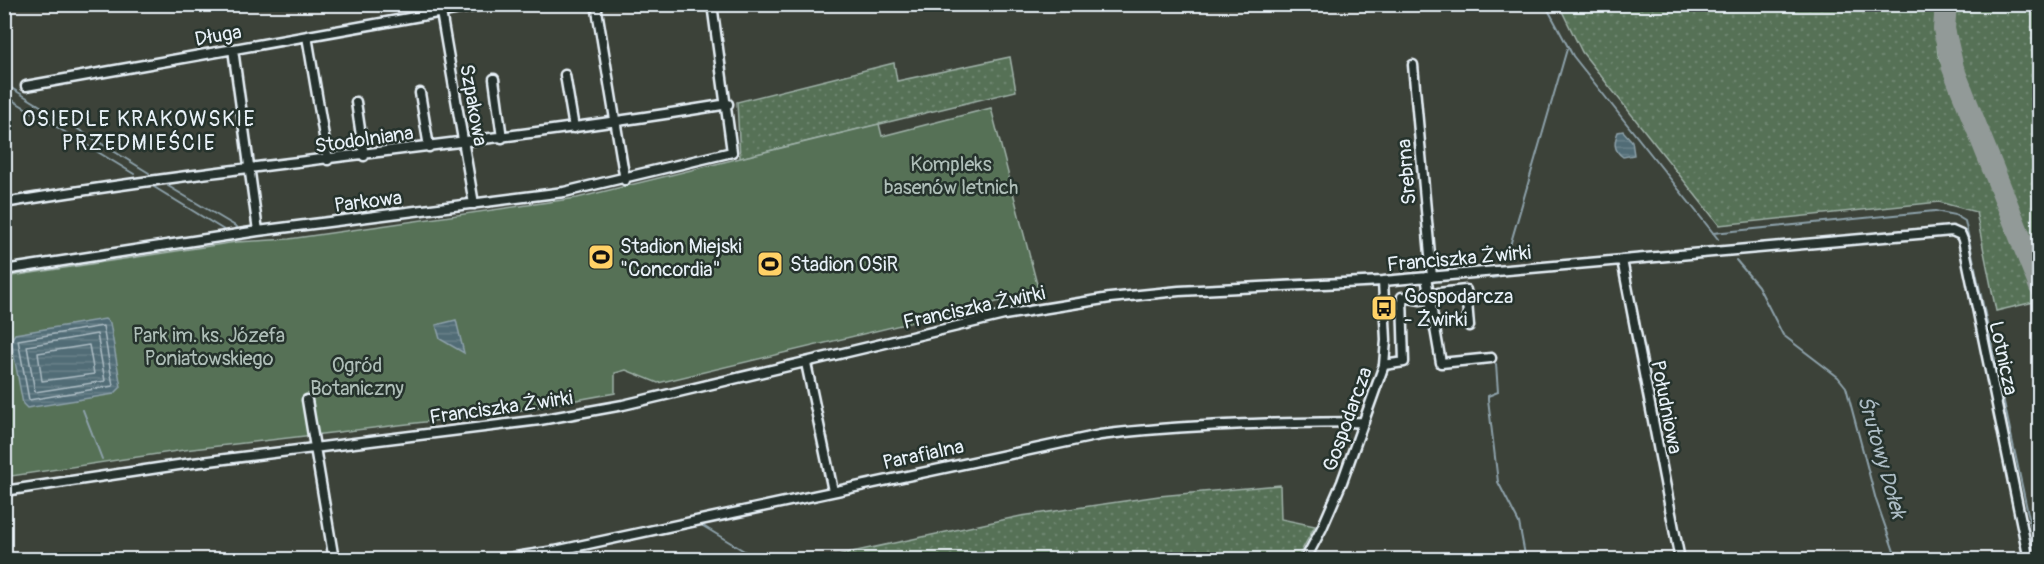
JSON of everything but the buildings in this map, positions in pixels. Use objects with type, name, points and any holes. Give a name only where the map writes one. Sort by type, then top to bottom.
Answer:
[{"type":"street","name":"Długa","points":[[26,86],[307,36],[439,9],[488,4]]},
{"type":"street","points":[[596,4],[625,180]]},
{"type":"street","points":[[712,4],[728,104]]},
{"type":"street","name":"Szpakowa","points":[[439,9],[474,204]]},
{"type":"street","points":[[307,36],[328,160]]},
{"type":"street","points":[[233,49],[258,231]]},
{"type":"street","name":"Srebrna","points":[[1413,65],[1430,297],[1441,363],[1491,358]]},
{"type":"street","points":[[565,75],[574,128]]},
{"type":"street","points":[[494,79],[502,138]]},
{"type":"street","points":[[420,93],[429,147]]},
{"type":"street","points":[[356,102],[364,156]]},
{"type":"street","name":"Stodolniana","points":[[4,203],[151,180],[250,170],[616,123],[728,104]]},
{"type":"street","name":"Parkowa","points":[[4,270],[258,231],[564,192],[625,180],[732,152],[728,104]]},
{"type":"street","name":"Franciszka Żwirki","points":[[4,491],[591,411],[806,363],[1004,315],[1110,298],[1179,291],[1383,281],[1952,231],[1961,235]]},
{"type":"street","name":"Lotnicza","points":[[1961,235],[2029,560]]},
{"type":"street","name":"Południowa","points":[[1622,260],[1680,560]]},
{"type":"street","name":"Gospodarcza","points":[[1305,560],[1338,491],[1384,365],[1386,340],[1383,281]]},
{"type":"street","points":[[1384,365],[1404,362],[1401,298],[1409,296],[1421,300],[1437,293],[1466,290],[1468,327]]},
{"type":"street","points":[[806,363],[833,491]]},
{"type":"street","points":[[307,400],[334,560]]},
{"type":"street","name":"Parafialna","points":[[494,560],[555,551],[1110,434],[1257,423],[1364,422]]},
{"type":"green space","points":[[1559,5],[1938,5],[1935,26],[1938,55],[2039,307],[2039,316],[2034,302],[1996,311],[1976,212],[1939,202],[1719,225],[1582,52]]},
{"type":"green space","points":[[1951,5],[2039,5],[2039,275],[1953,57],[1949,30]]},
{"type":"green space","points":[[1010,57],[1016,91],[740,158],[737,102],[894,63],[897,81]]},
{"type":"green space","points":[[991,108],[1039,292],[658,383],[626,370],[615,373],[615,393],[510,412],[184,450],[5,477],[5,277],[236,242],[289,239],[577,198],[879,124],[882,136]]},
{"type":"green space","points":[[1280,485],[1281,519],[1315,526],[1297,559],[819,559],[1021,516],[1159,496]]},
{"type":"water","points":[[1623,131],[1632,141],[1634,155],[1623,157],[1616,149],[1615,142],[1618,132]]},
{"type":"water","points":[[105,319],[110,323],[121,387],[114,394],[27,408],[23,404],[11,340],[15,334]]},
{"type":"water","points":[[456,320],[464,353],[440,339],[436,325]]},
{"type":"waterway","name":"Śrutowy Dołek","points":[[1545,4],[1573,56],[1718,239]]},
{"type":"waterway","points":[[1507,256],[1567,49]]},
{"type":"waterway","points":[[8,86],[149,173]]},
{"type":"waterway","points":[[4,95],[134,174]]},
{"type":"waterway","points":[[168,186],[237,227]]},
{"type":"waterway","points":[[154,187],[224,230]]},
{"type":"waterway","points":[[1713,233],[1935,211],[1955,215],[1965,221],[2038,560]]},
{"type":"waterway","name":"Śrutowy Dołek","points":[[1736,260],[1758,286],[1783,335],[1838,377],[1846,387],[1876,500],[1897,560]]},
{"type":"waterway","points":[[1492,278],[1498,277]]},
{"type":"waterway","points":[[1496,364],[1498,392],[1488,396],[1488,399],[1498,482],[1519,523],[1526,560]]},
{"type":"waterway","points":[[83,410],[102,459]]},
{"type":"waterway","points":[[703,526],[759,560]]},
{"type":"taxiway","points":[[1946,4],[1944,29],[1953,68],[2040,287]]},
{"type":"place","name":"Stadion Miejski \"Concordia\"","points":[[601,257]]},
{"type":"place","name":"Stadion OSiR","points":[[770,264]]},
{"type":"place","name":"Gospodarcza - Żwirki","points":[[1384,308]]},
{"type":"district","name":"OSIEDLE KRAKOWSKIE PRZEDMIEŚCIE","points":[[139,131]]},
{"type":"park label","name":"Kompleks basenów letnich","points":[[951,176]]},
{"type":"park label","name":"Park im. ks. Józefa Poniatowskiego","points":[[209,346]]},
{"type":"park label","name":"Ogród Botaniczny","points":[[357,376]]}]
